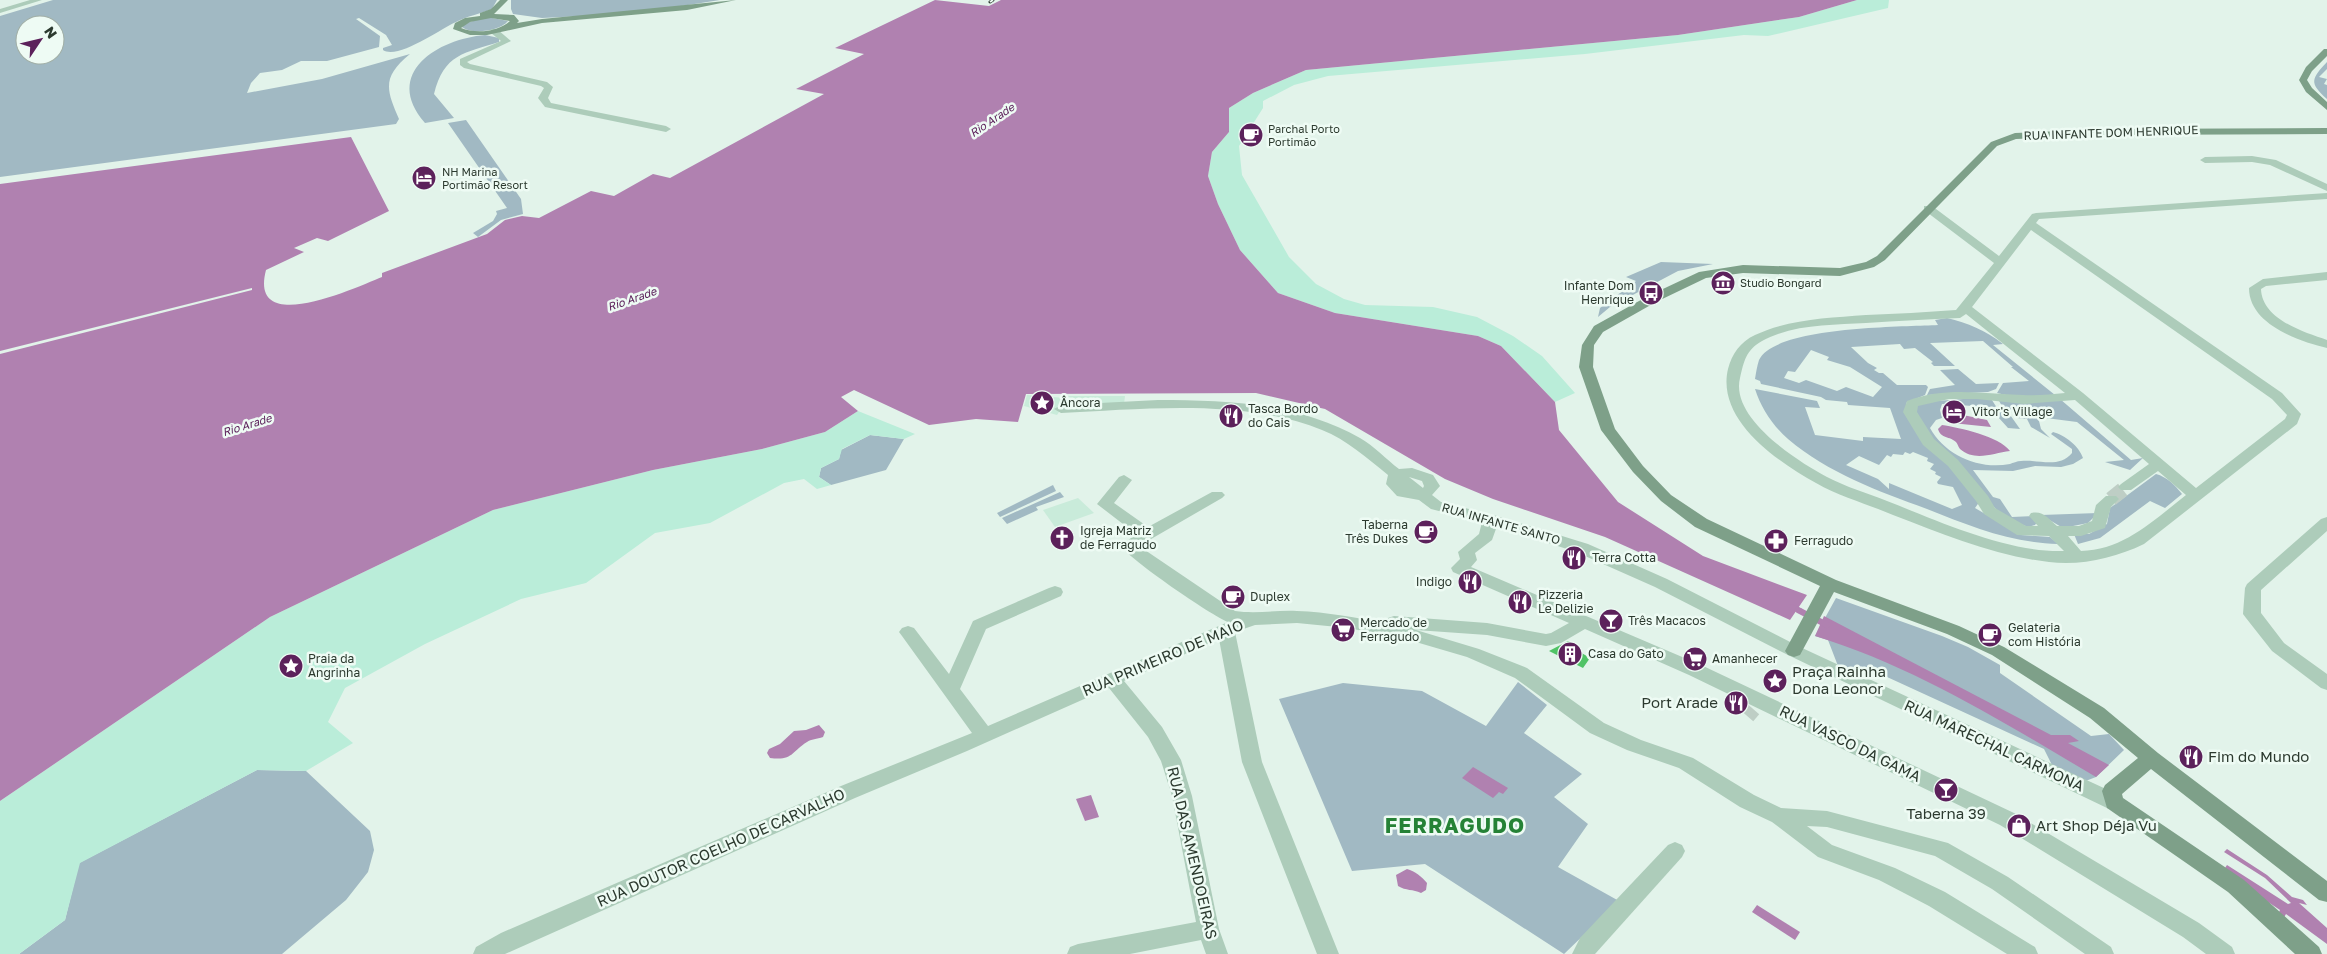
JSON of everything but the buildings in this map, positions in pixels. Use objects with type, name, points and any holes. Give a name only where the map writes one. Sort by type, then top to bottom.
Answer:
[{"type":"street","points":[[0,12],[38,0]]},
{"type":"street","points":[[505,28],[515,21],[509,17],[504,0],[494,10],[460,23],[457,29],[470,33],[494,31],[531,23],[678,9],[732,0]]},
{"type":"street","points":[[473,18],[575,19]]},
{"type":"street","points":[[494,31],[507,41]]},
{"type":"street","points":[[518,37],[463,61],[467,66],[534,81],[549,87],[543,98],[544,102],[548,105],[666,129]]},
{"type":"street","points":[[2327,51],[2305,72],[2302,80],[2304,87],[2327,102]]},
{"type":"street","points":[[2315,95],[2327,107]]},
{"type":"street","points":[[2263,130],[2306,128],[2327,122]]},
{"type":"street","points":[[2263,130],[2327,131]]},
{"type":"street","name":"RUA INFANTE DOM HENRIQUE","points":[[2263,130],[2106,132],[2015,136],[1994,144],[1928,208],[1881,258],[1870,265],[1840,272],[1743,269],[1703,275],[1660,295],[1598,329],[1588,345],[1586,367],[1608,430],[1638,469],[1666,498],[1701,523],[1830,584],[1953,630],[1998,651],[2097,713],[2151,758],[2327,893]]},
{"type":"street","points":[[2205,160],[2260,160],[2282,167],[2327,188]]},
{"type":"street","points":[[2030,224],[2277,396],[2294,414],[2292,421],[2138,540],[2115,551],[2050,557],[1983,541],[1889,509],[1823,482],[1786,458],[1748,424],[1736,403],[1732,382],[1738,357],[1743,349],[1758,338],[1783,328],[1814,322],[1960,314],[1999,261],[2036,216],[2327,196]]},
{"type":"street","points":[[1928,208],[1999,261]]},
{"type":"street","points":[[2327,276],[2263,283],[2254,288],[2253,296],[2258,307],[2272,319],[2294,331],[2327,344]]},
{"type":"street","points":[[1966,308],[2078,396],[2195,495]]},
{"type":"street","points":[[2078,396],[2017,399],[1988,394],[1925,398],[1912,404],[1910,412],[1928,442],[1953,463],[1983,499],[1989,511],[2002,520],[2023,530],[2081,531],[2098,524],[2104,506],[2110,499]]},
{"type":"street","name":"RUA INFANTE SANTO","points":[[1061,409],[1158,404],[1211,404],[1288,414],[1327,427],[1356,442],[1436,506],[1491,519],[1582,548],[1798,645]]},
{"type":"street","points":[[2126,487],[2159,464]]},
{"type":"street","points":[[1124,480],[1105,504],[1147,534]]},
{"type":"street","points":[[1217,495],[1147,534],[1130,546],[1144,559],[1230,616],[1254,619]]},
{"type":"street","points":[[2037,516],[2052,532],[2065,542],[2076,556]]},
{"type":"street","name":"RUA VASCO DA GAMA","points":[[1491,519],[1486,536],[1466,552],[1468,560],[1459,568],[1582,623],[1695,670],[2007,819],[2191,930],[2224,954]]},
{"type":"street","points":[[2327,522],[2253,588],[2251,604],[2252,614],[2278,647],[2327,683]]},
{"type":"street","points":[[1798,645],[1830,584]]},
{"type":"street","points":[[950,690],[978,625],[1055,592]]},
{"type":"street","points":[[1298,617],[1344,613],[1404,624],[1487,629],[1546,640],[1555,639],[1582,623]]},
{"type":"street","name":"RUA PRIMEIRO DE MAIO","points":[[960,746],[1226,629],[1254,619],[1298,617],[1348,622],[1410,634],[1473,653],[1521,673],[1597,728],[1634,745],[1686,763],[1747,802],[1779,816],[1827,819],[1941,849],[2000,883],[2103,954]]},
{"type":"street","points":[[1226,629],[1252,762],[1328,954]]},
{"type":"street","points":[[908,632],[984,736]]},
{"type":"street","name":"RUA MARECHAL CARMONA","points":[[1798,645],[2113,797],[2236,886],[2311,954]]},
{"type":"street","name":"RUA DAS AMENDOEIRAS","points":[[1113,680],[1155,732],[1171,760],[1182,796],[1208,929],[1217,954]]},
{"type":"street","name":"RUA DOUTOR COELHO DE CARVALHO","points":[[484,954],[509,940],[848,792],[960,746]]},
{"type":"street","points":[[2113,797],[2151,758]]},
{"type":"street","points":[[1779,816],[1825,851],[1887,874],[1937,899],[2027,954]]},
{"type":"street","points":[[1583,954],[1588,945],[1675,851]]},
{"type":"street","points":[[1089,953],[1208,929]]},
{"type":"shaded area","points":[[53,0],[497,0],[492,9],[460,20],[398,51],[390,52],[383,50],[383,48],[392,45],[386,35],[359,18],[356,19],[380,36],[379,47],[327,61],[301,61],[282,70],[260,73],[251,83],[247,93],[322,79],[410,54],[395,70],[389,84],[391,99],[399,119],[396,124],[0,177],[0,16]]},
{"type":"shaded area","points":[[511,0],[720,0],[669,8],[542,18],[513,14]]},
{"type":"shaded area","points":[[487,17],[508,21],[499,27],[486,31],[472,31],[462,27],[466,23]]},
{"type":"shaded area","points":[[485,35],[499,38],[499,42],[457,57],[443,71],[438,81],[434,94],[454,118],[425,123],[413,105],[410,89],[413,74],[421,62],[434,51],[450,43]]},
{"type":"shaded area","points":[[2327,62],[2327,69],[2319,77],[2327,79],[2324,84],[2327,85],[2327,99],[2317,89],[2314,81]]},
{"type":"shaded area","points":[[466,120],[521,199],[523,214],[501,220],[478,237],[473,233],[493,221],[497,214],[496,211],[507,208],[448,123]]},
{"type":"shaded area","points":[[1661,262],[1713,264],[1678,271],[1610,307],[1598,317],[1600,308],[1636,281],[1626,277]]},
{"type":"shaded area","points":[[1947,318],[1955,320],[1990,335],[2003,344],[1993,345],[2055,395],[2015,397],[1997,393],[2003,383],[2029,381],[1983,341],[1930,343],[1955,366],[1934,366],[1931,363],[1933,362],[1915,348],[1904,349],[1900,344],[1851,347],[1868,363],[1877,368],[1874,370],[1883,373],[1897,385],[1926,385],[1928,387],[1925,395],[1906,403],[1946,462],[1980,501],[1975,508],[2021,535],[2050,537],[2058,544],[2007,537],[1959,522],[1854,480],[1803,451],[1783,434],[1764,410],[1755,389],[1817,401],[1820,408],[1805,407],[1815,435],[1863,441],[1863,437],[1901,439],[1890,408],[1848,405],[1847,402],[1826,400],[1821,397],[1761,384],[1760,381],[1755,379],[1758,362],[1770,349],[1789,340],[1870,328],[1938,325],[1935,320]],"holes":[[[1811,350],[1829,357],[1827,360],[1850,367],[1882,387],[1873,397],[1846,387],[1837,391],[1806,380],[1799,383],[1784,378],[1788,371],[1795,372]],[[1905,452],[1910,454],[1913,452],[1928,458],[1927,461],[1934,464],[1930,469],[1941,477],[1937,482],[1938,484],[1953,487],[1962,505],[1952,509],[1889,483],[1889,489],[1878,479],[1846,465],[1859,456],[1879,465],[1887,455],[1891,457],[1893,454],[1903,455]]]},
{"type":"shaded area","points":[[1958,369],[1976,384],[1999,383],[1996,389],[1988,392],[1927,395],[1930,389],[1955,385],[1940,370]]},
{"type":"shaded area","points":[[1027,395],[1066,398],[1067,396],[1125,396],[1124,404],[1061,404],[1061,409],[1057,415],[1024,406]]},
{"type":"shaded area","points":[[1990,397],[1999,411],[2008,412],[2020,429],[2008,428],[1989,407],[1942,404],[1940,410],[1942,418],[1936,420],[1930,428],[1936,438],[1953,453],[1964,458],[1986,465],[1998,465],[2020,461],[2055,462],[2067,458],[2072,453],[2072,449],[2051,434],[2053,432],[2071,442],[2083,458],[2073,464],[2061,467],[2035,466],[2013,471],[1973,470],[1993,497],[2000,499],[2012,517],[2034,516],[2038,521],[2035,525],[2028,527],[2002,516],[1957,465],[1931,441],[1914,407],[1923,402]]},
{"type":"shaded area","points":[[1998,399],[2060,399],[2131,460],[2143,458],[2130,470],[2105,462],[2124,460],[2077,422],[2038,417],[2041,429],[2050,438],[2031,427],[2027,419],[2017,418],[2012,410],[2003,408]]},
{"type":"shaded area","points":[[870,435],[904,439],[886,470],[831,485],[819,477],[821,468],[839,459],[841,450]]},
{"type":"shaded area","points":[[2156,474],[2164,477],[2182,494],[2165,508],[2150,501],[2100,538],[2078,544],[2074,534],[2089,534],[2107,524],[2110,508]]},
{"type":"shaded area","points":[[1053,485],[1056,491],[1000,517],[997,513]]},
{"type":"shaded area","points":[[1060,492],[1064,497],[1036,507],[1038,510],[1007,524],[1002,518]]},
{"type":"shaded area","points":[[1078,498],[1094,513],[1055,527],[1043,510]]},
{"type":"shaded area","points":[[2098,513],[2088,523],[2063,528],[2041,515]]},
{"type":"shaded area","points":[[1836,598],[1968,647],[2000,665],[2000,673],[2091,736],[2109,734],[2124,750],[2096,777],[2083,782],[2055,771],[2044,749],[1874,671],[1855,674],[1838,666],[1828,640],[1815,636]]},
{"type":"shaded area","points":[[1518,682],[1547,705],[1524,733],[1582,774],[1554,797],[1588,824],[1558,867],[1619,901],[1564,954],[1425,864],[1352,871],[1279,699],[1343,683],[1422,691],[1486,726]]},
{"type":"shaded area","points":[[257,770],[306,771],[370,831],[374,850],[368,872],[346,900],[282,954],[19,954],[65,920],[79,863]]},
{"type":"sand","points":[[1857,0],[1889,0],[1888,8],[1768,36],[1744,35],[1585,54],[1328,76],[1294,85],[1263,101],[1263,108],[1239,146],[1242,175],[1289,257],[1316,284],[1344,299],[1365,305],[1433,307],[1477,317],[1513,336],[1542,356],[1575,393],[1555,402],[1501,346],[1478,336],[1335,313],[1278,293],[1240,250],[1218,204],[1208,176],[1212,152],[1229,132],[1229,108],[1253,93],[1306,70],[1678,35],[1799,17]]},
{"type":"sand","name":"Praia da Angrinha","points":[[858,411],[915,434],[904,439],[870,435],[842,449],[839,459],[821,468],[819,477],[831,485],[817,489],[804,479],[784,483],[710,523],[655,533],[586,583],[521,599],[425,644],[345,688],[328,722],[353,743],[306,771],[257,770],[80,863],[65,920],[19,954],[0,954],[0,801],[270,617],[493,510],[653,470],[762,449],[825,432]]},
{"type":"water","name":"Rio Arade","points":[[935,0],[989,6],[1001,0],[1857,0],[1799,17],[1678,35],[1306,70],[1253,93],[1229,108],[1229,132],[1212,152],[1208,176],[1218,204],[1240,250],[1278,293],[1335,313],[1478,336],[1501,346],[1555,402],[1559,430],[1618,502],[1703,556],[1807,595],[1790,620],[1605,537],[1493,499],[1445,479],[1325,409],[1256,393],[1026,394],[1018,422],[976,419],[929,425],[854,390],[841,397],[858,411],[825,432],[762,449],[653,470],[493,510],[270,617],[0,801],[0,184],[351,137],[389,211],[328,241],[317,238],[294,248],[304,252],[266,270],[265,290],[273,301],[288,305],[308,303],[351,290],[382,277],[382,273],[487,234],[505,220],[522,216],[539,218],[591,191],[614,196],[653,174],[670,178],[824,94],[796,89],[864,54],[835,48]]},
{"type":"water","points":[[1963,415],[1987,420],[1991,427],[1952,423],[1949,418]]},
{"type":"water","points":[[1942,425],[1988,437],[2005,446],[2010,451],[1984,456],[1966,453],[1960,449],[1954,440],[1943,436],[1939,432],[1938,429]]},
{"type":"water","points":[[1824,616],[2051,735],[2070,735],[2079,741],[2068,743],[2109,765],[2096,777],[1994,717],[1925,680],[1852,649],[1815,636]]},
{"type":"water","points":[[819,725],[825,732],[823,737],[809,741],[788,757],[770,758],[767,753],[769,749],[780,744],[794,731],[806,730]]},
{"type":"water","points":[[1473,767],[1508,788],[1503,794],[1499,792],[1493,798],[1462,778]]},
{"type":"water","points":[[1091,795],[1099,817],[1085,821],[1076,799]]},
{"type":"water","points":[[2227,849],[2267,875],[2292,897],[2303,900],[2307,905],[2299,903],[2327,928],[2327,944],[2286,914],[2283,919],[2277,916],[2280,910],[2247,888],[2225,868],[2227,865],[2288,904],[2291,903],[2265,878],[2224,852]]},
{"type":"water","points":[[1407,869],[1421,876],[1427,883],[1426,890],[1421,893],[1398,886],[1396,875]]},
{"type":"water","points":[[1757,905],[1800,932],[1795,940],[1752,912]]},
{"type":"pier","points":[[252,288],[252,290],[0,354],[0,351]]},
{"type":"waterway","points":[[1792,607],[1801,611]]},
{"type":"waterway","points":[[1798,610],[1827,625]]},
{"type":"tunnel","points":[[2111,499],[2126,487]]},
{"type":"tunnel","points":[[1746,715],[1752,708]]},
{"type":"place","name":"Parchal Porto Portimão","points":[[1251,135]]},
{"type":"place","name":"NH Marina Portimão Resort","points":[[424,178]]},
{"type":"place","name":"Studio Bongard","points":[[1723,283]]},
{"type":"place","name":"Infante Dom Henrique","points":[[1651,293]]},
{"type":"place","name":"Âncora","points":[[1042,403]]},
{"type":"place","name":"Vitor's Village","points":[[1954,412]]},
{"type":"place","name":"Tasca Bordo do Cais","points":[[1231,416]]},
{"type":"place","name":"Taberna Três Dukes","points":[[1426,532]]},
{"type":"place","name":"Igreja Matriz de Ferragudo","points":[[1062,538]]},
{"type":"place","name":"Ferragudo","points":[[1776,541]]},
{"type":"place","name":"Terra Cotta","points":[[1574,558]]},
{"type":"place","name":"Indigo","points":[[1470,582]]},
{"type":"place","name":"Duplex","points":[[1233,597]]},
{"type":"place","name":"Pizzeria Le Delizie","points":[[1520,602]]},
{"type":"place","name":"Três Macacos","points":[[1611,621]]},
{"type":"place","name":"Mercado de Ferragudo","points":[[1343,630]]},
{"type":"place","name":"Gelateria com História","points":[[1990,635]]},
{"type":"place","name":"Casa do Gato","points":[[1570,654]]},
{"type":"place","name":"Amanhecer","points":[[1695,659]]},
{"type":"place","name":"Praia da Angrinha","points":[[291,666]]},
{"type":"place","name":"Praça Rainha Dona Leonor","points":[[1775,681]]},
{"type":"place","name":"Port Arade","points":[[1736,703]]},
{"type":"place","name":"Fim do Mundo","points":[[2191,757]]},
{"type":"place","name":"Taberna 39","points":[[1946,790]]},
{"type":"place","name":"Art Shop Déja Vu","points":[[2019,826]]},
{"type":"district","name":"FERRAGUDO","points":[[1455,826]]}]
